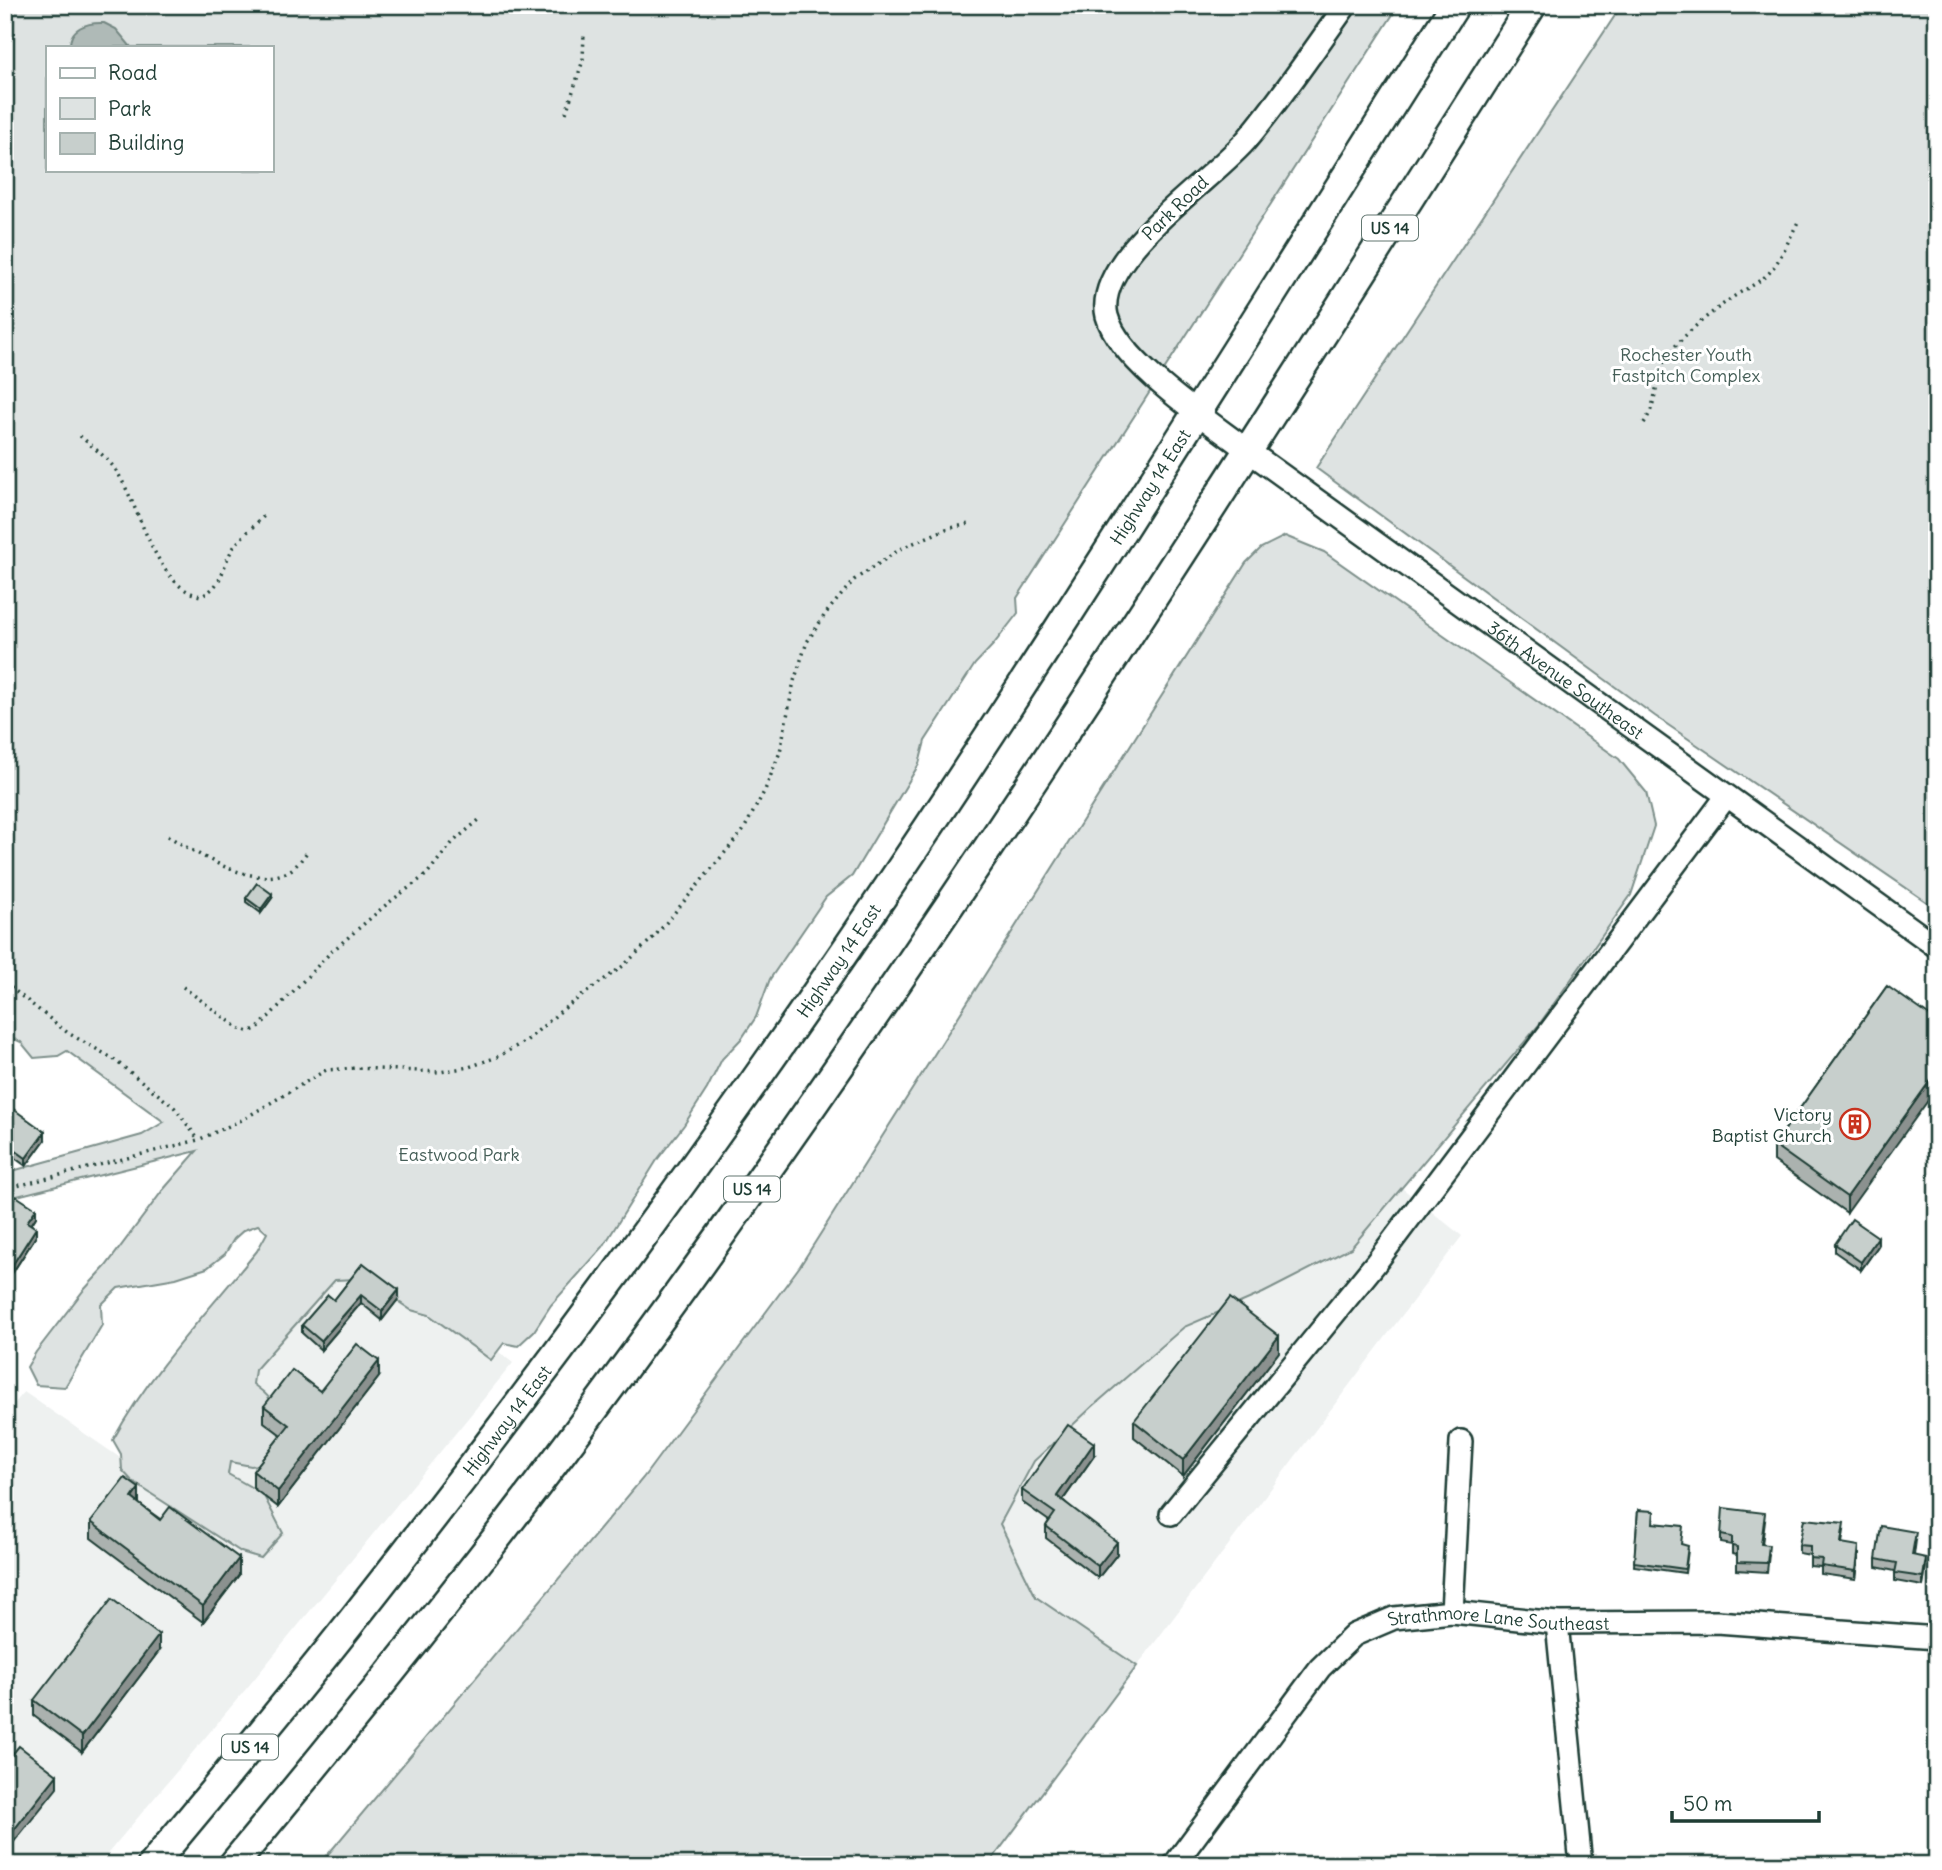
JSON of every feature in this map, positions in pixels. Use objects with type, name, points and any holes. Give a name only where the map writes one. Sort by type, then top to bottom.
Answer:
[{"type":"main road","name":"Highway 14 East","points":[[152,1865],[346,1629],[497,1435],[699,1160],[810,1002],[960,779],[1455,5]]},
{"type":"main road","name":"US 14","points":[[233,1865],[412,1647],[595,1408],[858,1039],[1004,824],[1532,5]]},
{"type":"street","name":"Park Road","points":[[1197,412],[1154,377],[1121,343],[1107,315],[1113,280],[1124,260],[1154,225],[1246,141],[1346,5]]},
{"type":"street","name":"36th Avenue Southeast","points":[[1197,412],[1937,947]]},
{"type":"street","points":[[1171,1514],[1375,1264],[1726,797]]},
{"type":"street","points":[[1452,1612],[1461,1441]]},
{"type":"street","name":"Strathmore Lane Southeast","points":[[1174,1865],[1320,1668],[1354,1635],[1394,1618],[1452,1612],[1557,1623],[1717,1622],[1937,1638]]},
{"type":"street","points":[[1557,1623],[1581,1865]]},
{"type":"path","points":[[566,113],[583,60],[584,33]]},
{"type":"path","points":[[1644,424],[1653,411],[1660,369],[1672,350],[1696,326],[1729,300],[1767,276],[1780,258],[1798,222]]},
{"type":"path","points":[[79,436],[113,466],[161,562],[173,579],[193,594],[202,596],[211,592],[223,575],[232,550],[265,515]]},
{"type":"path","points":[[5,1189],[198,1140],[242,1120],[326,1070],[357,1068],[440,1072],[497,1058],[526,1041],[562,1010],[623,966],[655,936],[743,831],[765,790],[780,752],[794,681],[807,642],[825,613],[855,580],[902,548],[946,529],[969,524]]},
{"type":"path","points":[[183,987],[240,1029],[249,1032],[258,1028],[330,953],[426,875],[446,850],[480,819]]},
{"type":"path","points":[[168,836],[219,865],[259,875],[276,876],[287,872],[297,865],[308,851]]},
{"type":"path","points":[[5,983],[68,1032],[112,1058],[174,1107],[198,1140]]},
{"type":"shaded area","points":[[104,23],[116,29],[130,46],[70,46],[72,35],[91,24]]},
{"type":"shaded area","points":[[1402,1188],[1462,1236],[1137,1666],[1036,1597],[1000,1524],[1034,1461],[1184,1327],[1263,1293],[1351,1248]]},
{"type":"shaded area","points":[[329,1219],[513,1363],[98,1865],[5,1865],[5,1415],[24,1392],[135,1468]]},
{"type":"green space","name":"Eastwood Park","points":[[5,5],[1399,5],[1017,598],[1018,613],[975,664],[925,741],[919,764],[852,876],[826,897],[770,979],[756,1017],[742,1038],[722,1059],[707,1089],[657,1160],[603,1247],[551,1305],[534,1331],[518,1346],[504,1343],[491,1360],[429,1315],[411,1310],[387,1294],[356,1279],[335,1280],[255,1370],[253,1384],[274,1402],[289,1425],[270,1463],[251,1466],[230,1462],[228,1474],[263,1494],[283,1533],[261,1558],[241,1552],[133,1482],[122,1470],[121,1454],[113,1440],[144,1390],[257,1251],[267,1233],[258,1225],[244,1230],[234,1239],[225,1254],[207,1268],[176,1278],[118,1288],[101,1305],[102,1325],[65,1387],[36,1385],[27,1367],[36,1352],[163,1190],[197,1151],[5,1199],[5,1173],[142,1135],[164,1122],[67,1051],[58,1056],[34,1058],[21,1042],[5,1035]]},
{"type":"green space","name":"Rochester Youth Fastpitch Complex","points":[[1622,5],[1937,5],[1937,909],[1655,716],[1316,468]]},
{"type":"green space","points":[[1285,536],[1324,552],[1619,759],[1646,792],[1654,826],[1631,895],[1538,1026],[1351,1248],[1263,1293],[1184,1327],[1034,1461],[1000,1524],[1036,1597],[1137,1666],[988,1865],[319,1865],[643,1478],[800,1266],[1246,563],[1261,548]]},
{"type":"building","points":[[257,883],[272,894],[261,909],[246,898]]},
{"type":"building","name":"Victory Baptist Church","points":[[1887,986],[1937,1021],[1937,1071],[1847,1197],[1774,1145]]},
{"type":"building","points":[[5,1103],[45,1132],[26,1158],[5,1143]]},
{"type":"building","points":[[16,1196],[36,1209],[27,1222],[36,1228],[13,1264],[5,1259],[5,1211]]},
{"type":"building","points":[[1852,1219],[1878,1237],[1861,1262],[1835,1244]]},
{"type":"building","points":[[363,1263],[399,1290],[382,1311],[361,1295],[321,1341],[302,1325],[328,1295],[334,1300]]},
{"type":"building","points":[[1230,1298],[1279,1336],[1183,1460],[1134,1421]]},
{"type":"building","points":[[357,1344],[379,1361],[278,1491],[253,1471],[289,1425],[264,1406],[292,1370],[320,1391]]},
{"type":"building","points":[[1068,1425],[1094,1443],[1057,1496],[1117,1542],[1098,1566],[1046,1526],[1055,1513],[1022,1490]]},
{"type":"building","points":[[125,1478],[139,1488],[132,1498],[160,1520],[170,1507],[239,1558],[203,1606],[91,1522]]},
{"type":"building","points":[[1723,1508],[1765,1513],[1761,1544],[1769,1545],[1767,1563],[1737,1562],[1737,1547],[1732,1546],[1732,1537],[1721,1535]]},
{"type":"building","points":[[1638,1510],[1654,1511],[1653,1523],[1683,1526],[1681,1544],[1688,1546],[1685,1569],[1634,1562]]},
{"type":"building","points":[[1804,1519],[1844,1523],[1841,1543],[1859,1546],[1856,1571],[1821,1566],[1822,1559],[1810,1558],[1810,1546],[1799,1545]]},
{"type":"building","points":[[1881,1526],[1916,1532],[1912,1555],[1926,1558],[1923,1577],[1895,1573],[1897,1563],[1876,1559]]},
{"type":"building","points":[[112,1599],[159,1635],[82,1736],[34,1700]]},
{"type":"building","points":[[19,1746],[57,1775],[5,1841],[5,1763]]},
{"type":"place","name":"Victory Baptist Church","points":[[1855,1124]]}]
